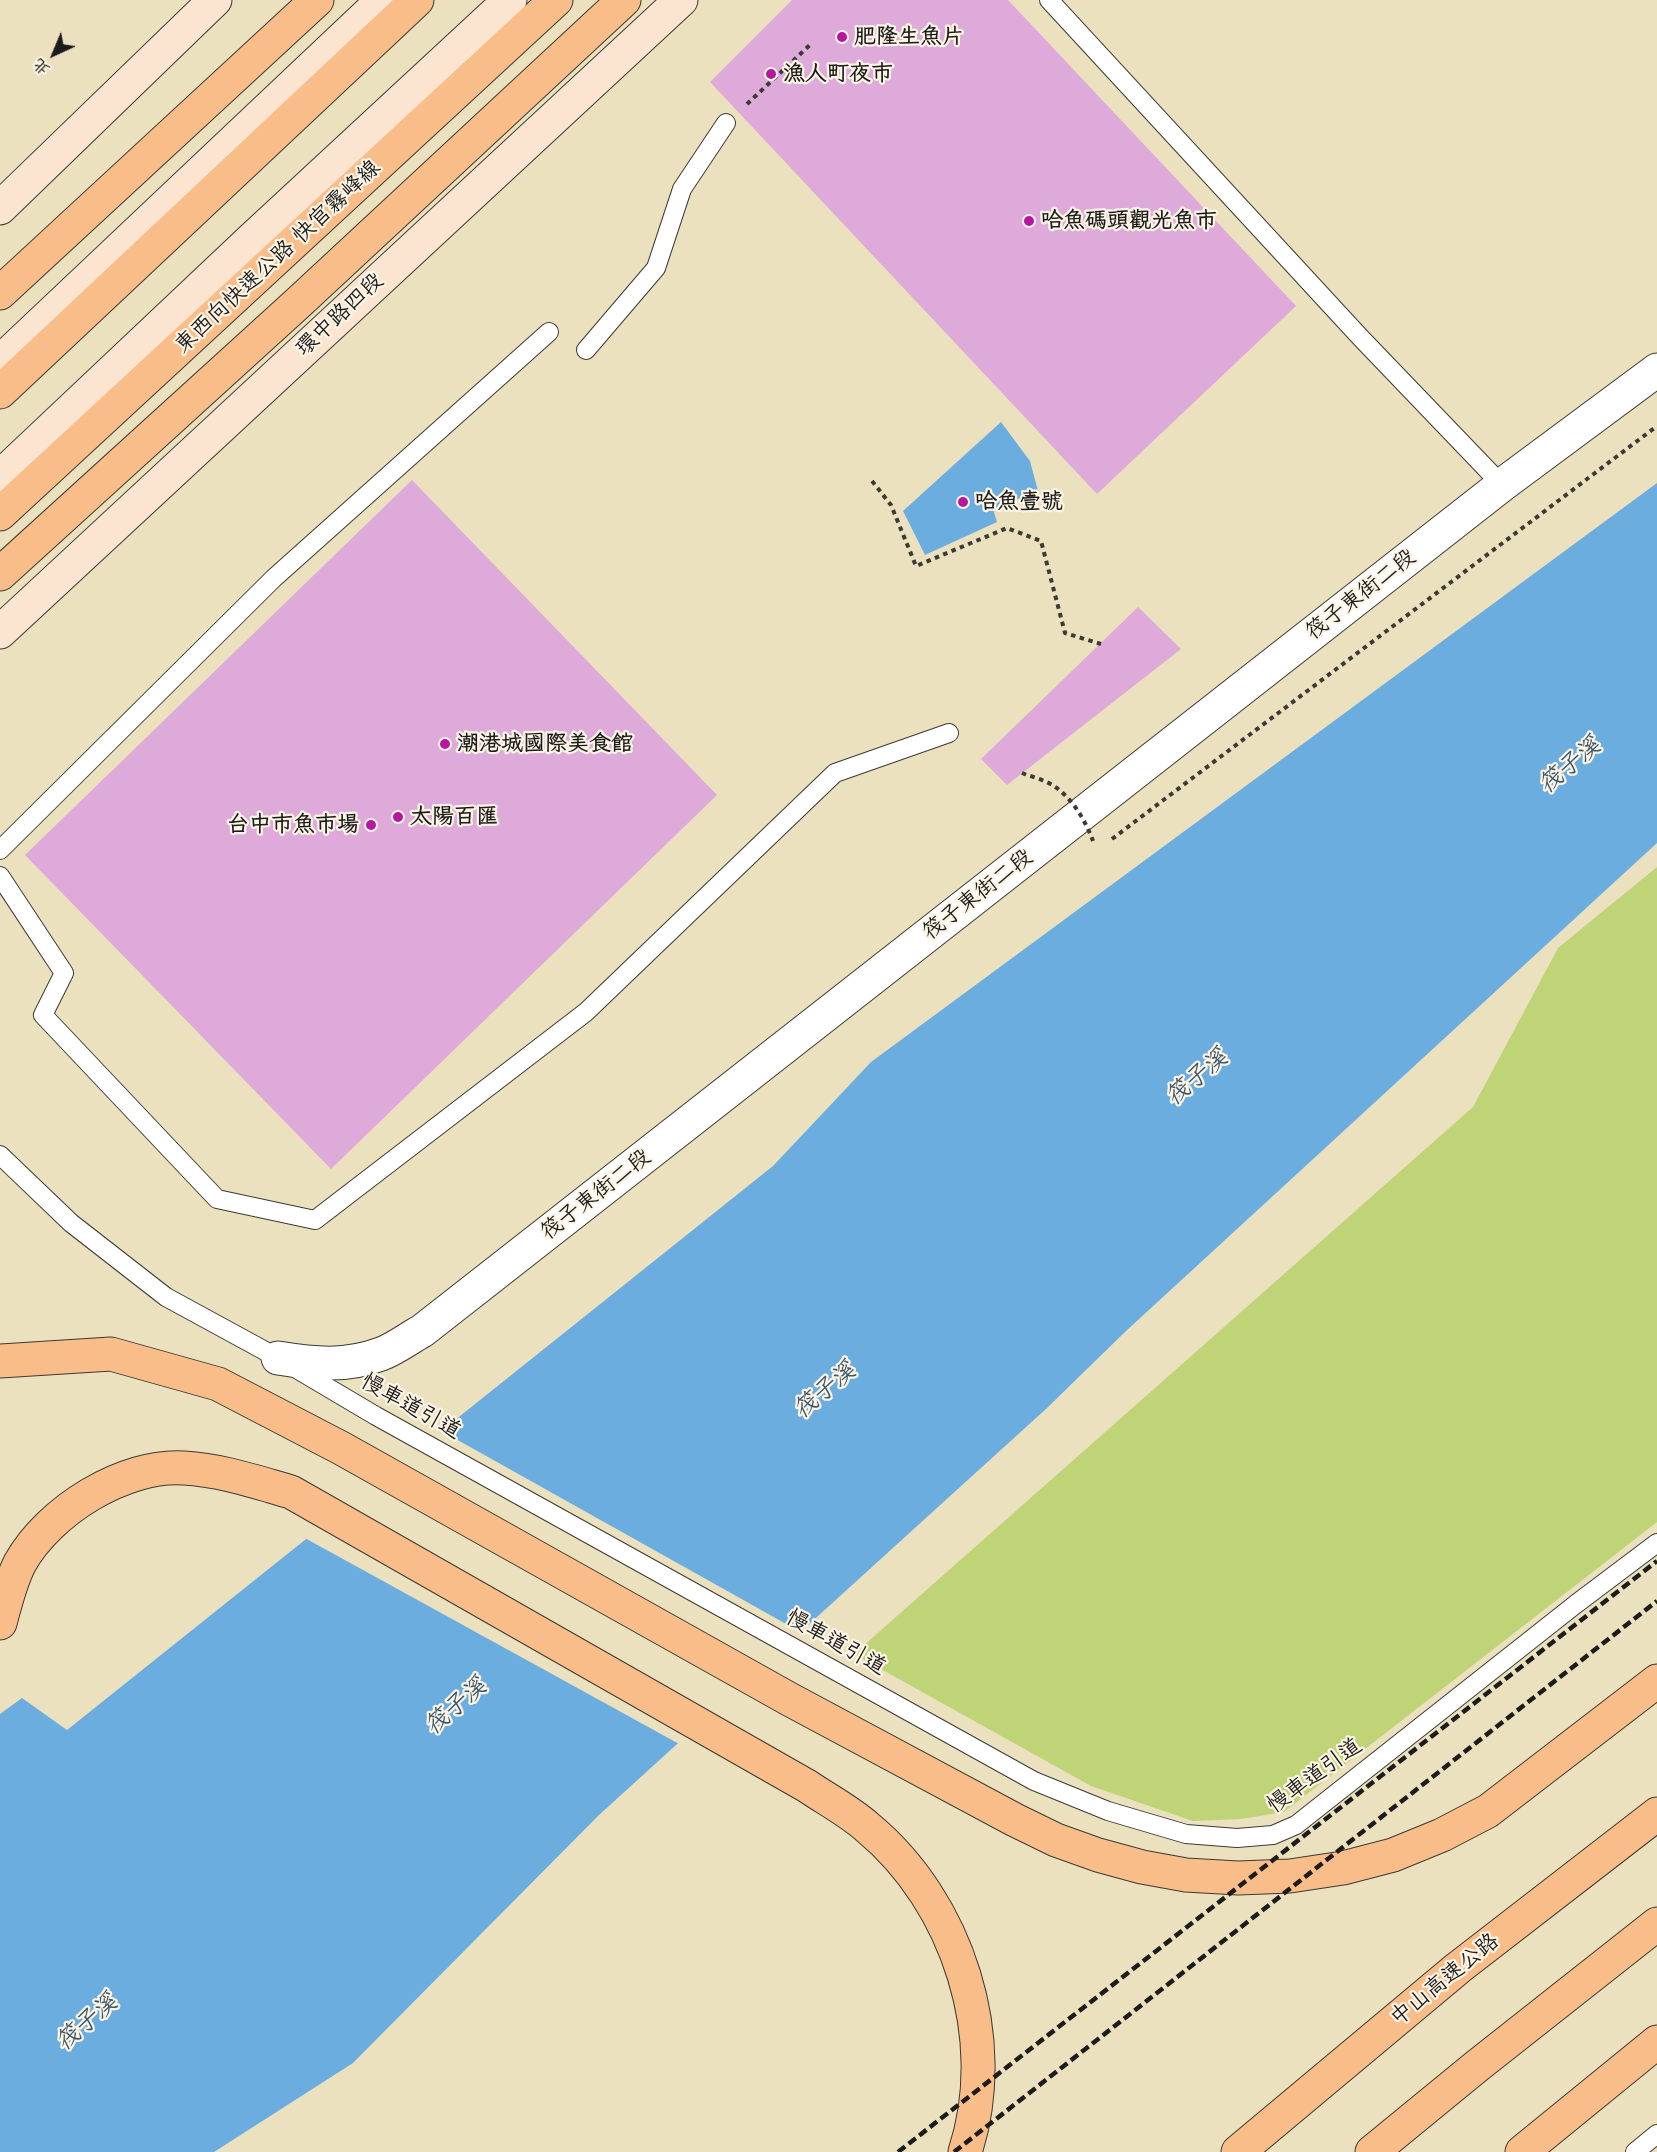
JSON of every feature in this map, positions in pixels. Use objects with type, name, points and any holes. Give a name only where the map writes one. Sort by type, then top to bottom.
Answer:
[{"type":"highway","points":[[0,293],[317,0]]},
{"type":"highway","points":[[0,392],[417,0]]},
{"type":"highway","name":"東西向快速公路 快官霧峰線","points":[[0,514],[556,0]]},
{"type":"highway","points":[[0,574],[624,0]]},
{"type":"highway","points":[[0,1361],[111,1354],[218,1384],[308,1431],[789,1699],[1056,1840],[1142,1867],[1186,1875],[1238,1878],[1290,1876],[1342,1868],[1393,1855],[1442,1835],[1488,1811],[1657,1681]]},
{"type":"highway","points":[[0,1623],[20,1563],[40,1535],[66,1510],[101,1489],[146,1470],[182,1467],[227,1473],[291,1492],[807,1786],[867,1826],[894,1852],[938,1913],[964,1974],[974,2020],[978,2061],[976,2102],[965,2152]]},
{"type":"highway","name":"中山高速公路","points":[[1238,2152],[1458,1968],[1657,1814]]},
{"type":"highway","points":[[1372,2152],[1657,1923]]},
{"type":"highway","points":[[1522,2152],[1657,2042]]},
{"type":"street","points":[[0,208],[215,0]]},
{"type":"street","points":[[0,362],[383,0]]},
{"type":"street","points":[[0,477],[252,238],[510,0]]},
{"type":"street","name":"環中路四段","points":[[0,632],[681,0]]},
{"type":"street","name":"筏子東街二段","points":[[279,1358],[314,1364],[346,1363],[382,1353],[422,1331],[1502,485],[1657,370]]},
{"type":"lane","points":[[1049,0],[1360,338],[1502,485]]},
{"type":"lane","points":[[586,350],[656,268],[682,189],[726,123]]},
{"type":"lane","points":[[0,850],[274,578],[549,332]]},
{"type":"lane","points":[[0,876],[64,973],[43,1015],[217,1199],[315,1220],[586,1012],[835,773],[949,733]]},
{"type":"lane","name":"慢車道引道","points":[[0,1155],[71,1223],[166,1298],[279,1358],[376,1416],[1034,1781],[1108,1811],[1186,1834],[1237,1838],[1273,1835],[1296,1825],[1567,1611],[1657,1543]]},
{"type":"lane","points":[[1635,2152],[1657,2134]]},
{"type":"path","points":[[726,123],[812,43]]},
{"type":"path","points":[[1111,840],[1657,426]]},
{"type":"path","points":[[872,481],[891,505],[916,566],[1007,528],[1041,541],[1065,633],[1101,644]]},
{"type":"path","points":[[1022,773],[1053,785],[1072,802],[1087,826],[1093,841]]},
{"type":"green space","points":[[1657,867],[1657,1522],[1284,1812],[1241,1819],[1193,1821],[1091,1786],[854,1654],[1473,1107],[1558,948]]},
{"type":"water","points":[[1001,422],[1030,461],[1038,491],[993,509],[997,522],[925,555],[903,511]]},
{"type":"water","name":"筏子溪","points":[[1657,483],[1657,843],[1126,1331],[1047,1408],[599,1815],[353,2063],[214,2152],[0,2152],[0,1714],[22,1698],[67,1730],[773,1166],[871,1062]]},
{"type":"pier","points":[[438,1429],[804,1634],[681,1745],[303,1537]]},
{"type":"building","name":"哈魚碼頭觀光魚市","points":[[792,0],[1008,0],[1296,306],[1097,494],[710,82]]},
{"type":"building","name":"台中市魚市場","points":[[412,480],[717,795],[331,1169],[25,855]]},
{"type":"building","points":[[1138,607],[1181,649],[1007,785],[981,759]]},
{"type":"railway","points":[[898,2152],[1657,1561]]},
{"type":"railway","points":[[954,2152],[1657,1601]]},
{"type":"place","name":"肥隆生魚片","points":[[842,37]]},
{"type":"place","name":"漁人町夜市","points":[[771,74]]},
{"type":"place","name":"哈魚碼頭觀光魚市","points":[[1029,221]]},
{"type":"place","name":"哈魚壹號","points":[[963,502]]},
{"type":"place","name":"潮港城國際美食館","points":[[445,744]]},
{"type":"place","name":"太陽百匯","points":[[398,817]]},
{"type":"place","name":"台中市魚市場","points":[[371,825]]}]
